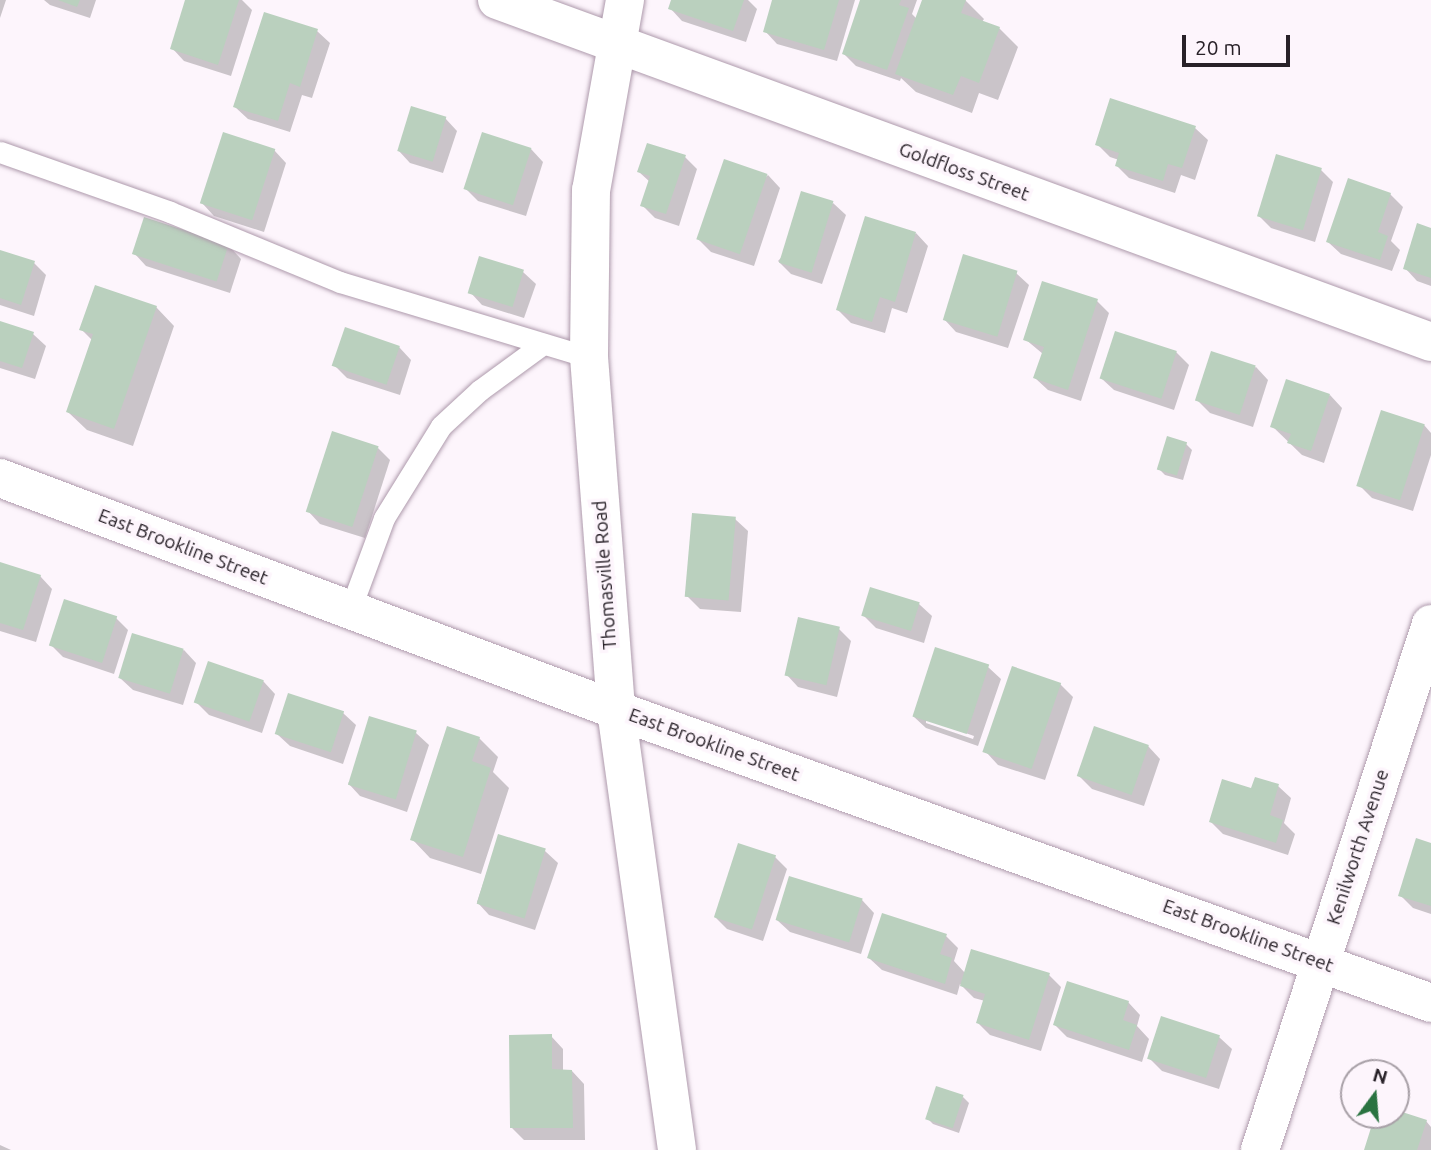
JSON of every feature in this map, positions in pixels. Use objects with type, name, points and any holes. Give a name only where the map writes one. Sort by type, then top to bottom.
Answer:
[{"type":"street","name":"Goldfloss Street","points":[[497,0],[1431,342]]},
{"type":"street","name":"Thomasville Road","points":[[625,0],[592,190],[589,358],[616,710],[677,1150]]},
{"type":"street","name":"East Brookline Street","points":[[0,478],[616,710],[1431,1003]]},
{"type":"street","name":"Kenilworth Avenue","points":[[1260,1150],[1431,624]]},
{"type":"lane","points":[[0,152],[170,212],[340,282],[589,358]]},
{"type":"lane","points":[[350,610],[384,519],[441,426],[480,390],[543,344]]},
{"type":"building","points":[[58,0],[80,0],[77,7]]},
{"type":"building","points":[[185,0],[239,0],[218,65],[170,49]]},
{"type":"building","points":[[671,0],[744,0],[733,31],[668,9]]},
{"type":"building","points":[[772,0],[839,0],[824,50],[763,32]]},
{"type":"building","points":[[860,0],[901,0],[899,5],[909,8],[887,70],[842,54]]},
{"type":"building","points":[[922,0],[966,0],[961,13],[1000,27],[979,83],[961,76],[953,95],[895,74]]},
{"type":"building","points":[[264,12],[318,29],[300,87],[290,83],[278,121],[233,107]]},
{"type":"building","points":[[1110,98],[1196,126],[1182,168],[1168,164],[1163,181],[1115,166],[1119,153],[1095,145]]},
{"type":"building","points":[[411,106],[446,117],[433,162],[397,151]]},
{"type":"building","points":[[223,132],[275,149],[252,220],[200,203]]},
{"type":"building","points":[[482,132],[531,148],[513,205],[463,189]]},
{"type":"building","points":[[647,143],[686,155],[666,214],[640,206],[650,176],[637,172]]},
{"type":"building","points":[[1276,154],[1322,168],[1303,230],[1257,216]]},
{"type":"building","points":[[724,159],[767,174],[740,254],[696,239]]},
{"type":"building","points":[[1348,178],[1391,193],[1378,232],[1388,236],[1380,260],[1326,242]]},
{"type":"building","points":[[801,191],[834,201],[812,273],[779,263]]},
{"type":"building","points":[[865,216],[916,232],[895,302],[880,297],[872,322],[836,310]]},
{"type":"building","points":[[144,217],[229,245],[217,282],[132,254]]},
{"type":"building","points":[[1417,223],[1431,228],[1431,278],[1403,269]]},
{"type":"building","points":[[0,250],[35,261],[21,305],[0,298]]},
{"type":"building","points":[[963,254],[1018,271],[997,337],[943,320]]},
{"type":"building","points":[[479,256],[524,270],[513,307],[468,293]]},
{"type":"building","points":[[1042,281],[1098,299],[1068,390],[1033,378],[1044,347],[1023,340]]},
{"type":"building","points":[[95,285],[157,306],[114,429],[66,412],[93,334],[79,330]]},
{"type":"building","points":[[0,321],[34,332],[22,368],[0,361]]},
{"type":"building","points":[[345,327],[400,346],[386,385],[332,366]]},
{"type":"building","points":[[1115,331],[1177,351],[1161,399],[1100,379]]},
{"type":"building","points":[[1211,351],[1256,366],[1240,415],[1195,400]]},
{"type":"building","points":[[1286,379],[1330,394],[1311,451],[1287,443],[1291,434],[1270,427]]},
{"type":"building","points":[[1381,410],[1425,424],[1400,500],[1356,486]]},
{"type":"building","points":[[332,431],[379,446],[352,527],[306,512]]},
{"type":"building","points":[[1167,436],[1187,442],[1177,476],[1157,469]]},
{"type":"building","points":[[692,513],[736,517],[729,601],[685,597]]},
{"type":"building","points":[[0,562],[41,575],[23,630],[0,623]]},
{"type":"building","points":[[870,587],[920,602],[911,631],[861,616]]},
{"type":"building","points":[[64,599],[117,616],[102,663],[49,646]]},
{"type":"building","points":[[798,617],[840,627],[826,685],[785,675]]},
{"type":"building","points":[[132,633],[184,649],[170,694],[118,678]]},
{"type":"building","points":[[935,647],[989,665],[967,734],[912,716]]},
{"type":"building","points":[[208,661],[264,680],[249,722],[194,703]]},
{"type":"building","points":[[1012,666],[1061,683],[1032,769],[982,752]]},
{"type":"building","points":[[288,693],[344,711],[331,752],[275,734]]},
{"type":"building","points":[[369,716],[417,731],[396,799],[348,785]]},
{"type":"building","points":[[447,726],[480,737],[472,761],[491,768],[463,857],[410,840]]},
{"type":"building","points":[[1094,726],[1149,745],[1132,795],[1077,776]]},
{"type":"building","points":[[1255,777],[1279,784],[1270,815],[1283,820],[1276,843],[1209,822],[1222,779],[1251,788]]},
{"type":"building","points":[[498,834],[546,849],[524,918],[477,904]]},
{"type":"building","points":[[1416,838],[1431,843],[1431,906],[1398,896]]},
{"type":"building","points":[[738,843],[776,855],[752,930],[714,917]]},
{"type":"building","points":[[789,876],[863,899],[849,943],[776,920]]},
{"type":"building","points":[[882,913],[947,934],[940,954],[952,958],[945,984],[867,958]]},
{"type":"building","points":[[971,949],[1050,973],[1029,1040],[976,1023],[985,994],[960,986]]},
{"type":"building","points":[[1067,981],[1129,1001],[1123,1020],[1137,1025],[1129,1050],[1053,1025]]},
{"type":"building","points":[[1161,1016],[1220,1035],[1206,1078],[1147,1059]]},
{"type":"building","points":[[552,1034],[552,1069],[572,1070],[573,1128],[510,1128],[509,1035]]},
{"type":"building","points":[[936,1086],[964,1095],[953,1128],[925,1119]]},
{"type":"building","points":[[1410,1115],[1427,1120],[1417,1150],[1364,1150],[1371,1129],[1410,1129]]}]
